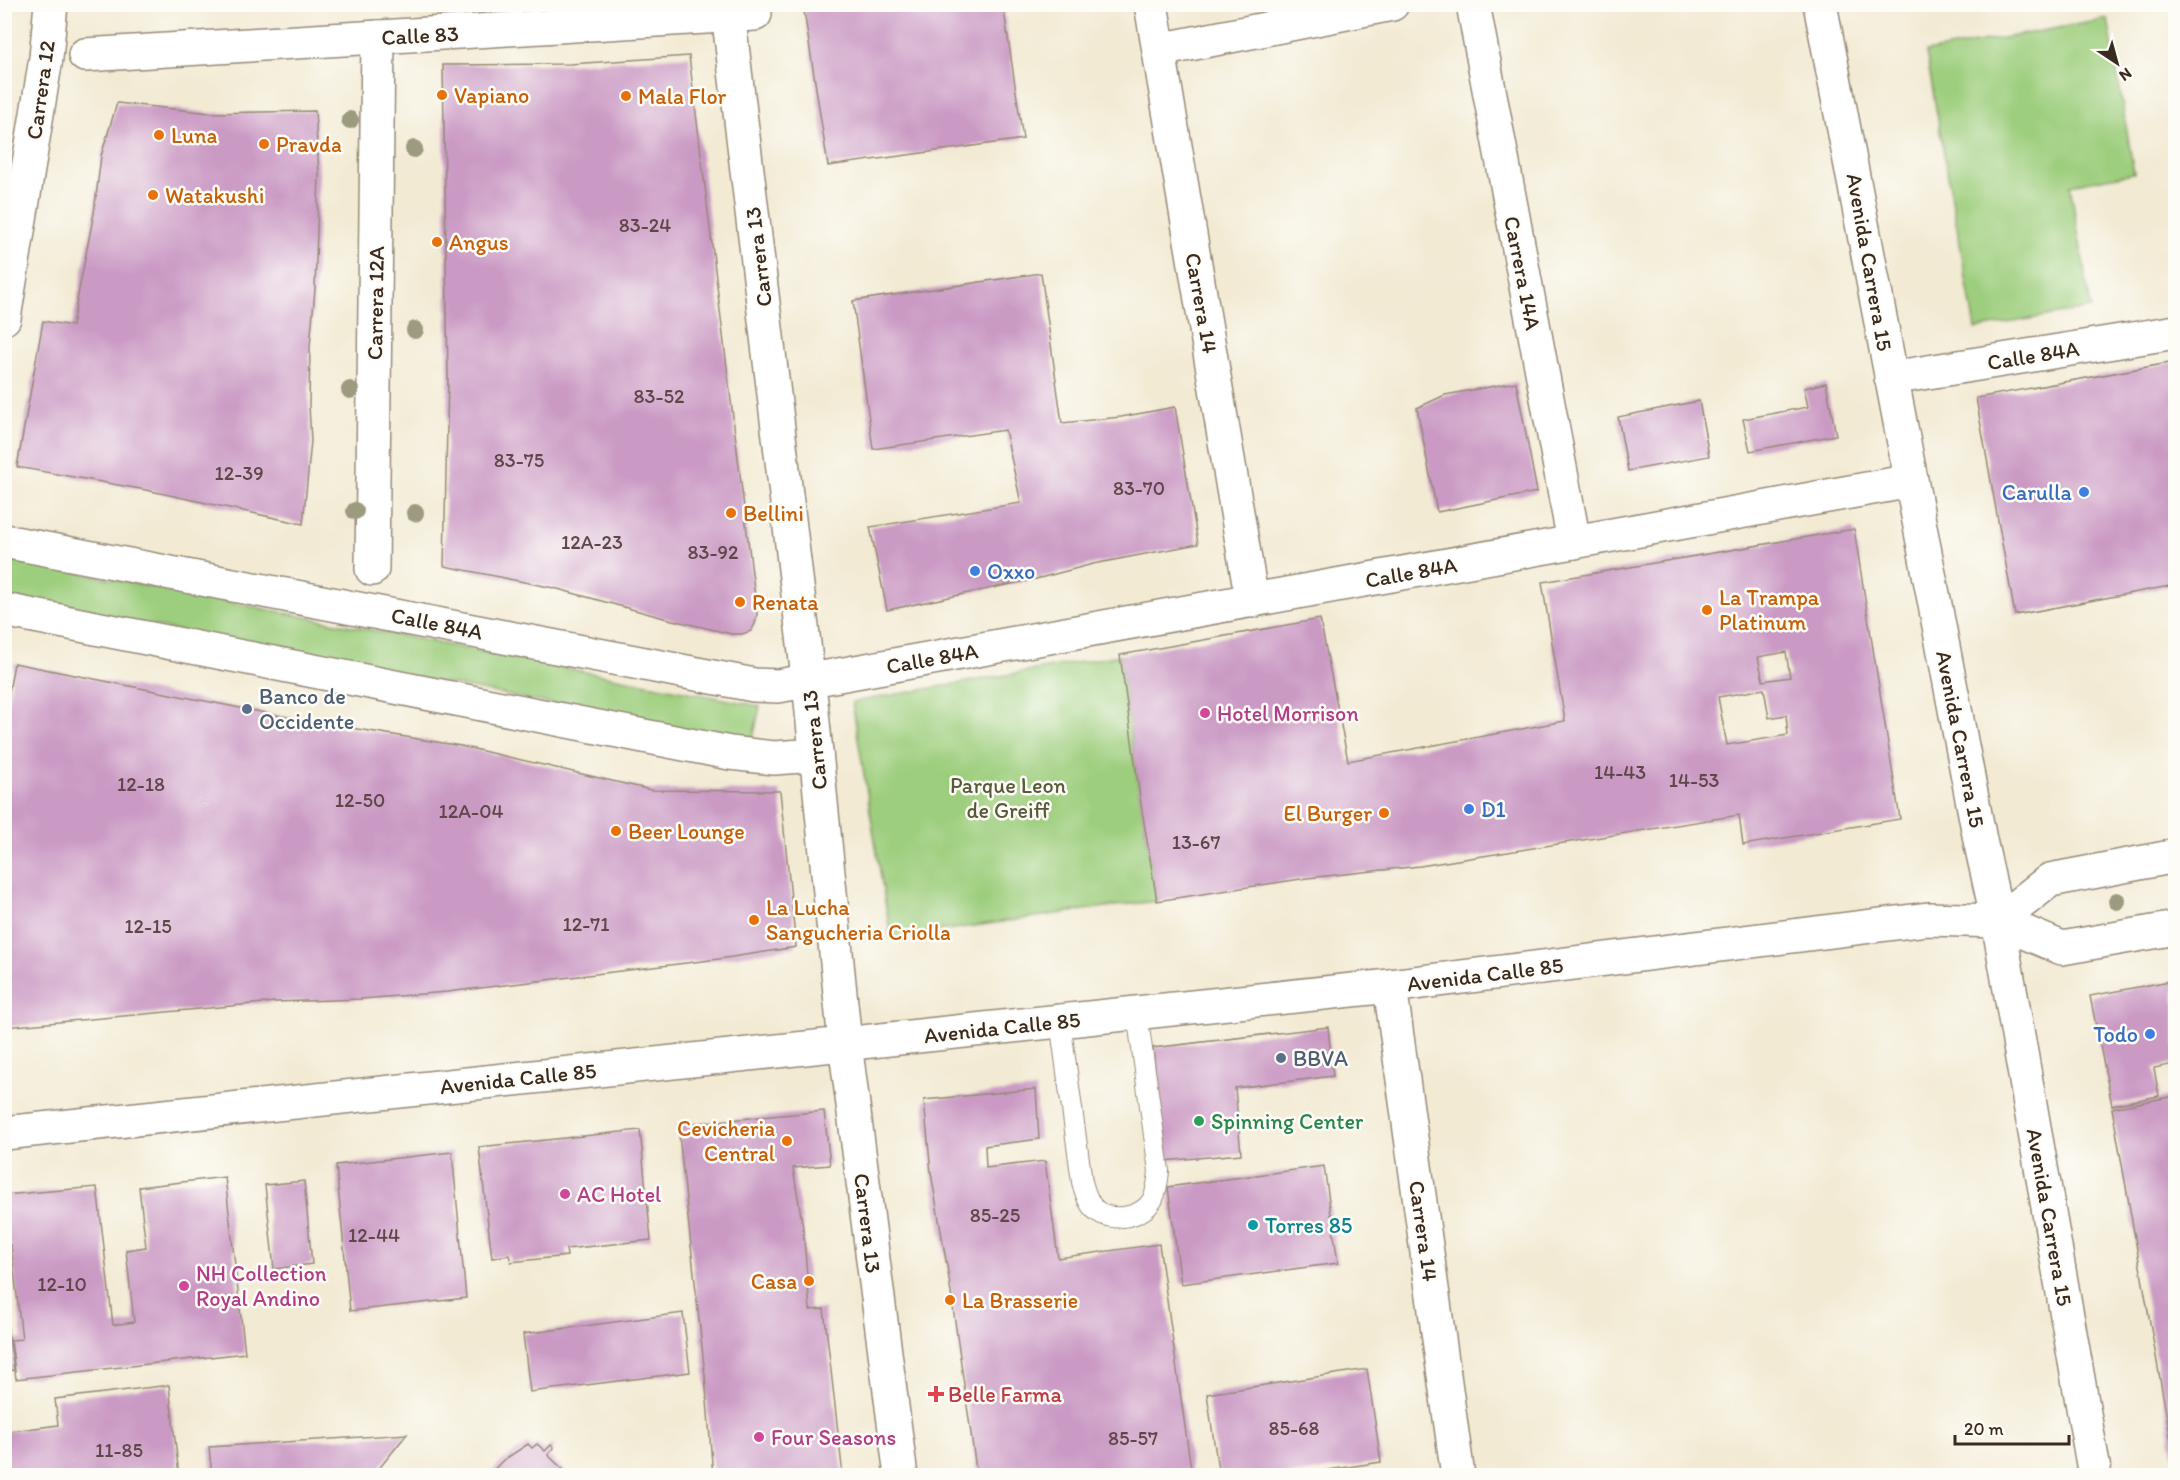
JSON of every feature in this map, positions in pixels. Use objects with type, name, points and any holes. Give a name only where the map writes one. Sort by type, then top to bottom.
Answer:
[{"type":"street","name":"Carrera 12","points":[[4,318],[46,58],[51,4]]},
{"type":"street","name":"Carrera 14","points":[[1151,4],[1252,601]]},
{"type":"street","points":[[1159,50],[1392,4]]},
{"type":"street","name":"Carrera 14A","points":[[1473,4],[1574,542]]},
{"type":"street","name":"Avenida Carrera 15","points":[[1820,4],[1998,921],[2095,1476]]},
{"type":"street","name":"Calle 83","points":[[85,56],[736,12]]},
{"type":"street","name":"Carrera 13","points":[[736,12],[845,1043],[901,1476]]},
{"type":"street","name":"Carrera 12A","points":[[372,569],[378,37]]},
{"type":"street","name":"Calle 84A","points":[[1891,378],[2175,332]]},
{"type":"street","name":"Calle 84A","points":[[4,541],[754,685],[778,686],[1911,481]]},
{"type":"street","points":[[4,610],[730,753],[774,758],[816,755]]},
{"type":"street","points":[[1998,921],[2050,880],[2175,856]]},
{"type":"street","name":"Avenida Calle 85","points":[[4,1133],[1390,986],[1928,918],[1998,921],[2062,948],[2175,928]]},
{"type":"street","name":"Carrera 14","points":[[1390,986],[1458,1476]]},
{"type":"lane","points":[[1060,1021],[1086,1198],[1096,1211],[1110,1217],[1124,1218],[1139,1211],[1152,1201],[1158,1186],[1159,1171],[1137,1013]]},
{"type":"green space","points":[[2108,19],[2134,173],[2070,185],[2091,308],[1975,329],[1926,52]]},
{"type":"green space","points":[[4,558],[760,706],[752,743],[5,597]]},
{"type":"green space","name":"Parque Leon de Greiff","points":[[1120,655],[1157,901],[891,938],[852,702]]},
{"type":"building","points":[[803,4],[1003,4],[1023,139],[828,166]]},
{"type":"building","points":[[689,56],[757,614],[751,631],[742,634],[731,634],[664,618],[554,588],[444,566],[448,378],[443,65],[570,64]]},
{"type":"building","points":[[117,103],[211,113],[315,111],[319,174],[315,289],[310,346],[311,441],[303,524],[146,490],[17,467],[43,321],[72,326],[94,213],[101,156]]},
{"type":"building","points":[[1041,273],[1062,423],[1121,417],[1175,407],[1198,544],[1093,564],[1036,579],[887,610],[870,527],[1021,503],[1005,430],[873,449],[853,301]]},
{"type":"building","name":"Carulla","points":[[2175,362],[2175,585],[2015,615],[1976,398]]},
{"type":"building","points":[[1516,382],[1537,492],[1437,512],[1417,408],[1445,395]]},
{"type":"building","points":[[1826,383],[1836,435],[1750,451],[1743,419],[1808,407],[1804,388]]},
{"type":"building","points":[[1699,401],[1709,456],[1628,471],[1618,417]]},
{"type":"building","points":[[1854,529],[1900,819],[1743,845],[1739,815],[1420,866],[1307,878],[1157,901],[1120,655],[1320,619],[1348,761],[1565,721],[1542,582]],"holes":[[[1786,652],[1790,677],[1763,681],[1758,657]],[[1764,689],[1769,718],[1786,715],[1788,735],[1727,745],[1718,697]]]},
{"type":"building","points":[[14,663],[296,719],[461,746],[651,790],[780,791],[796,947],[719,959],[447,992],[361,999],[275,1002],[5,1027],[5,715]]},
{"type":"building","points":[[2175,980],[2175,1064],[2154,1068],[2159,1096],[2112,1105],[2090,996]]},
{"type":"building","name":"Spinning Center","points":[[1328,1027],[1333,1076],[1235,1088],[1241,1154],[1164,1161],[1153,1048]]},
{"type":"building","points":[[1036,1089],[1039,1139],[985,1146],[986,1168],[1045,1161],[1058,1258],[1159,1244],[1192,1476],[977,1476],[948,1272],[931,1173],[924,1100]]},
{"type":"building","points":[[2175,1096],[2175,1458],[2174,1458],[2112,1108]]},
{"type":"building","points":[[824,1111],[830,1165],[793,1168],[803,1228],[810,1310],[824,1309],[843,1476],[713,1476],[705,1375],[678,1125]]},
{"type":"building","name":"AC Hotel","points":[[640,1130],[651,1240],[566,1249],[567,1256],[511,1262],[509,1255],[492,1258],[479,1147]]},
{"type":"building","points":[[452,1152],[466,1298],[350,1311],[336,1165]]},
{"type":"building","name":"Torres 85","points":[[1324,1166],[1338,1263],[1181,1284],[1168,1187]]},
{"type":"building","points":[[225,1177],[245,1353],[16,1379],[11,1340],[22,1339],[11,1245],[4,1245],[4,1195],[97,1187],[113,1325],[134,1322],[126,1250],[146,1247],[139,1187]]},
{"type":"building","points":[[304,1181],[312,1264],[274,1269],[265,1185]]},
{"type":"building","points":[[4,1305],[14,1370],[4,1371]]},
{"type":"building","points":[[683,1313],[690,1372],[530,1392],[523,1334]]},
{"type":"building","points":[[1367,1369],[1381,1462],[1288,1476],[1219,1476],[1207,1394]]},
{"type":"building","points":[[169,1385],[179,1476],[4,1476],[4,1432],[58,1425],[55,1399]]},
{"type":"building","points":[[407,1434],[373,1476],[212,1476],[209,1447]]},
{"type":"building","points":[[528,1444],[532,1448],[537,1444],[545,1451],[551,1445],[554,1448],[548,1455],[570,1476],[488,1476],[502,1461]]},
{"type":"place","name":"Vapiano","points":[[442,95]]},
{"type":"place","name":"Mala Flor","points":[[626,96]]},
{"type":"place","name":"Luna","points":[[159,135]]},
{"type":"place","name":"Pravda","points":[[264,144]]},
{"type":"place","name":"Watakushi","points":[[153,195]]},
{"type":"place","name":"Angus","points":[[437,242]]},
{"type":"place","name":"Carulla","points":[[2084,492]]},
{"type":"place","name":"Bellini","points":[[731,513]]},
{"type":"place","name":"Oxxo","points":[[975,571]]},
{"type":"place","name":"Renata","points":[[740,602]]},
{"type":"place","name":"La Trampa Platinum","points":[[1707,610]]},
{"type":"place","name":"Banco de Occidente","points":[[247,709]]},
{"type":"place","name":"Hotel Morrison","points":[[1205,713]]},
{"type":"place","name":"D1","points":[[1469,809]]},
{"type":"place","name":"El Burger","points":[[1384,813]]},
{"type":"place","name":"Beer Lounge","points":[[616,831]]},
{"type":"place","name":"La Lucha Sangucheria Criolla","points":[[754,920]]},
{"type":"place","name":"Todo","points":[[2150,1034]]},
{"type":"place","name":"BBVA","points":[[1281,1058]]},
{"type":"place","name":"Spinning Center","points":[[1199,1121]]},
{"type":"place","name":"Cevicheria Central","points":[[787,1141]]},
{"type":"place","name":"AC Hotel","points":[[565,1194]]},
{"type":"place","name":"Torres 85","points":[[1253,1225]]},
{"type":"place","name":"Casa","points":[[809,1281]]},
{"type":"place","name":"NH Collection Royal Andino","points":[[184,1286]]},
{"type":"place","name":"La Brasserie","points":[[950,1300]]},
{"type":"place","name":"Belle Farma","points":[[936,1394]]},
{"type":"place","name":"Four Seasons","points":[[759,1437]]}]
